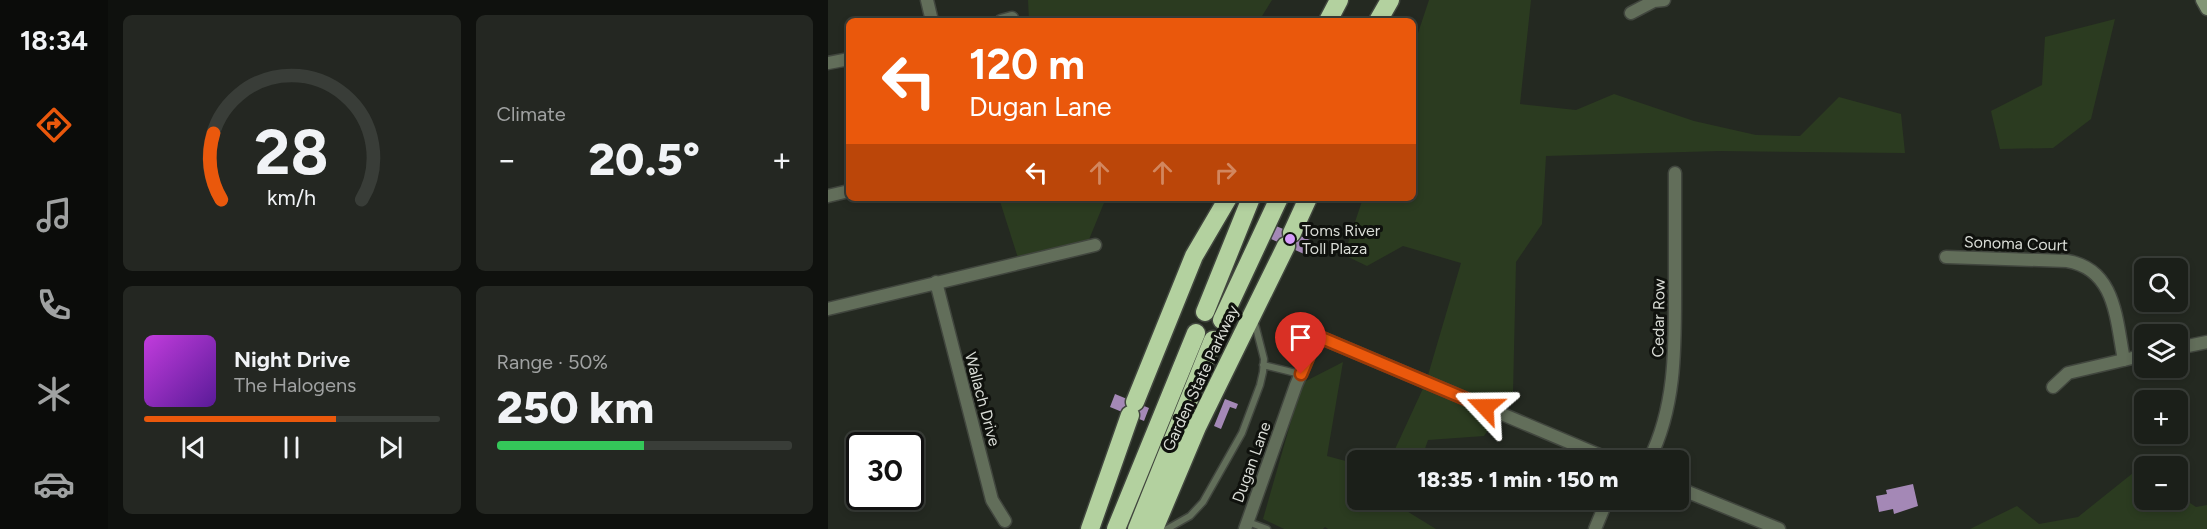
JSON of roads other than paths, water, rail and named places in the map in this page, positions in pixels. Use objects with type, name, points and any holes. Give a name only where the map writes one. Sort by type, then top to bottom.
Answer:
[{"type":"highway","points":[[1330,18],[1340,0]]},
{"type":"highway","points":[[1380,18],[1390,0]]},
{"type":"highway","points":[[1090,529],[1132,408],[1194,256],[1226,201]]},
{"type":"highway","points":[[1204,312],[1250,201]]},
{"type":"highway","points":[[1222,320],[1278,201]]},
{"type":"highway","name":"Garden State Parkway","points":[[1154,529],[1197,427],[1307,201]]},
{"type":"highway","points":[[1116,529],[1196,333]]},
{"type":"highway","points":[[1137,529],[1213,340]]},
{"type":"main road","points":[[2202,0],[2207,9]]},
{"type":"street","points":[[927,0],[931,18]]},
{"type":"street","points":[[1631,13],[1654,1],[1664,0]]},
{"type":"street","points":[[828,63],[846,60]]},
{"type":"street","name":"Cedar Row","points":[[1654,450],[1660,440],[1666,417],[1675,359],[1675,173]]},
{"type":"street","points":[[828,196],[846,192]]},
{"type":"street","points":[[828,309],[1095,245]]},
{"type":"street","name":"Sonoma Court","points":[[1947,257],[2067,261],[2090,268],[2107,286],[2124,360]]},
{"type":"street","name":"Wallach Drive","points":[[936,282],[992,500],[1005,521]]},
{"type":"street","name":"Dugan Lane","points":[[1246,525],[1317,336],[1587,450]]},
{"type":"street","points":[[2188,346],[2207,342]]},
{"type":"street","points":[[2053,387],[2068,373],[2134,358]]},
{"type":"street","points":[[1689,492],[1779,529]]},
{"type":"street","points":[[1595,529],[1603,510]]},
{"type":"lane","points":[[1167,529],[1190,516],[1203,502],[1242,433],[1260,385],[1263,365],[1252,312]]},
{"type":"lane","points":[[1263,365],[1301,374]]},
{"type":"lane","points":[[1246,525],[1267,529]]},
{"type":"place","name":"Toms River Toll Plaza","points":[[1290,239]]}]
